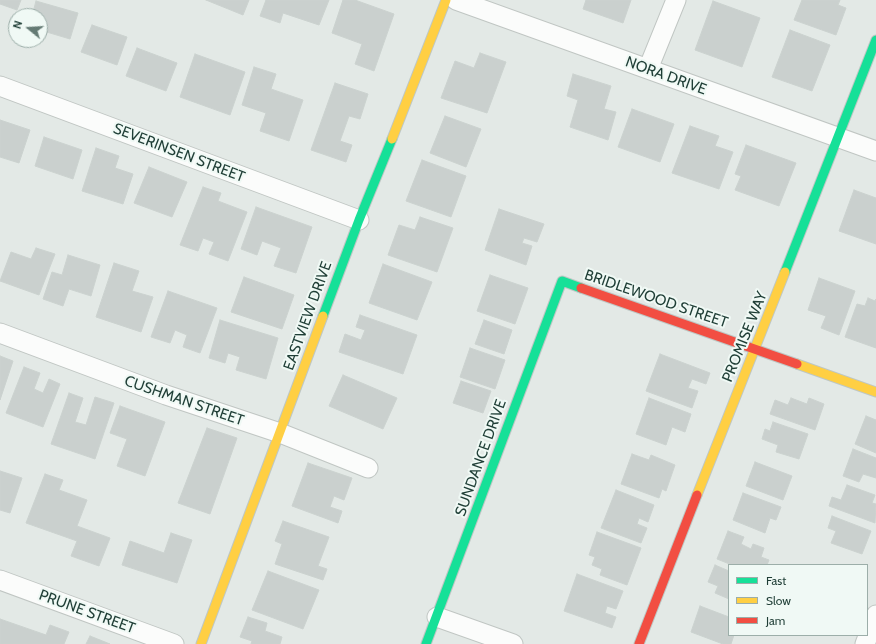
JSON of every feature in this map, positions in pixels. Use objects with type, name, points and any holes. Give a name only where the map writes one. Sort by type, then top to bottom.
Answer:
[{"type":"street","name":"EASTVIEW DRIVE","points":[[201,644],[359,220],[404,110],[446,0]]},
{"type":"street","name":"NORA DRIVE","points":[[456,0],[876,151]]},
{"type":"street","points":[[648,69],[676,0]]},
{"type":"street","name":"PROMISE WAY","points":[[639,644],[756,349],[802,227],[839,138],[876,40]]},
{"type":"street","name":"SEVERINSEN STREET","points":[[0,86],[359,220]]},
{"type":"street","name":"BRIDLEWOOD STREET","points":[[562,281],[876,392]]},
{"type":"street","name":"SUNDANCE DRIVE","points":[[426,644],[562,281]]},
{"type":"street","name":"CUSHMAN STREET","points":[[0,333],[159,393],[280,434],[368,468]]},
{"type":"street","name":"PRUNE STREET","points":[[0,580],[174,644]]},
{"type":"street","points":[[865,644],[876,615]]},
{"type":"street","points":[[437,617],[513,644]]},
{"type":"building","points":[[0,0],[21,0],[18,8],[11,8],[0,4]]},
{"type":"building","points":[[206,0],[249,0],[243,15]]},
{"type":"building","points":[[266,0],[329,0],[319,25],[283,13],[280,23],[260,16]]},
{"type":"building","points":[[343,0],[355,0],[394,14],[374,71],[355,64],[362,44],[332,33]]},
{"type":"building","points":[[586,0],[631,0],[623,23],[583,9]]},
{"type":"building","points":[[802,0],[840,0],[838,5],[846,8],[836,35],[794,20]]},
{"type":"building","points":[[36,1],[78,13],[70,39],[48,32],[48,8],[34,8]]},
{"type":"building","points":[[713,1],[760,18],[742,67],[695,50]]},
{"type":"building","points":[[92,25],[127,37],[117,65],[81,52]]},
{"type":"building","points":[[790,30],[830,45],[812,91],[772,77]]},
{"type":"building","points":[[137,48],[177,63],[166,91],[126,76]]},
{"type":"building","points":[[480,53],[506,62],[487,113],[441,98],[455,61],[474,68]]},
{"type":"building","points":[[195,54],[245,72],[230,115],[180,97]]},
{"type":"building","points":[[254,67],[276,74],[271,89],[303,100],[289,141],[260,131],[266,113],[242,105]]},
{"type":"building","points":[[573,74],[611,86],[604,109],[616,112],[608,140],[570,127],[578,100],[567,96]]},
{"type":"building","points":[[335,83],[368,94],[360,119],[349,116],[340,141],[352,145],[346,162],[311,150]]},
{"type":"building","points":[[632,109],[674,124],[660,162],[618,147]]},
{"type":"building","points":[[445,116],[481,129],[466,167],[430,153]]},
{"type":"building","points":[[0,120],[30,130],[19,163],[0,157]]},
{"type":"building","points":[[690,126],[719,136],[715,146],[733,152],[719,189],[672,173]]},
{"type":"building","points":[[44,137],[82,150],[73,179],[35,166]]},
{"type":"building","points":[[746,145],[796,163],[779,206],[735,190],[741,176],[735,174]]},
{"type":"building","points":[[96,148],[119,156],[115,168],[133,174],[123,204],[82,191]]},
{"type":"building","points":[[422,160],[466,176],[451,217],[406,201]]},
{"type":"building","points":[[149,167],[187,182],[172,217],[134,203]]},
{"type":"building","points":[[203,187],[221,193],[218,201],[247,212],[228,261],[209,254],[214,242],[203,238],[198,251],[180,245]]},
{"type":"building","points":[[854,190],[876,198],[876,244],[839,231]]},
{"type":"building","points":[[256,207],[312,227],[296,273],[274,266],[281,248],[262,241],[257,255],[241,249]]},
{"type":"building","points":[[499,209],[544,224],[537,242],[524,238],[522,243],[532,246],[526,265],[485,250]]},
{"type":"building","points":[[420,217],[453,228],[437,272],[388,255],[399,225],[415,230]]},
{"type":"building","points":[[36,248],[55,254],[39,295],[0,281],[11,252],[31,259]]},
{"type":"building","points":[[68,255],[100,265],[91,296],[69,289],[63,306],[43,299],[52,272],[62,275]]},
{"type":"building","points":[[114,263],[139,271],[132,291],[153,297],[141,332],[96,317]]},
{"type":"building","points":[[383,264],[432,282],[417,320],[369,303]]},
{"type":"building","points":[[490,275],[528,288],[515,324],[477,311]]},
{"type":"building","points":[[244,277],[294,295],[282,329],[231,312]]},
{"type":"building","points":[[819,278],[855,291],[839,335],[821,328],[826,316],[808,310]]},
{"type":"building","points":[[168,291],[217,308],[200,353],[183,347],[187,335],[175,330],[170,343],[151,337]]},
{"type":"building","points":[[868,298],[875,301],[876,299],[876,348],[845,337],[857,304],[865,306]]},
{"type":"building","points":[[360,315],[417,335],[403,374],[339,352],[345,334],[361,340],[365,330],[356,327]]},
{"type":"building","points":[[220,320],[278,338],[266,379],[236,370],[240,357],[228,353],[225,363],[209,358]]},
{"type":"building","points":[[484,320],[512,330],[504,354],[475,344]]},
{"type":"building","points":[[470,348],[505,360],[495,389],[460,377]]},
{"type":"building","points":[[660,354],[710,373],[706,384],[692,379],[688,388],[698,391],[692,408],[646,391]]},
{"type":"building","points":[[0,356],[13,361],[0,400]]},
{"type":"building","points":[[24,367],[40,373],[34,389],[43,393],[49,379],[60,384],[43,427],[6,413]]},
{"type":"building","points":[[343,375],[397,398],[383,429],[329,406]]},
{"type":"building","points":[[461,381],[491,391],[483,413],[453,403]]},
{"type":"building","points":[[69,393],[83,398],[75,422],[86,425],[95,397],[114,403],[95,459],[51,444]]},
{"type":"building","points":[[649,398],[691,414],[685,432],[672,427],[666,445],[636,434]]},
{"type":"building","points":[[791,398],[807,404],[809,398],[824,404],[815,430],[770,414],[775,400],[788,405]]},
{"type":"building","points":[[120,406],[165,422],[145,476],[117,466],[127,439],[110,433]]},
{"type":"building","points":[[866,416],[876,420],[876,453],[855,444]]},
{"type":"building","points":[[773,422],[808,434],[799,459],[776,452],[778,445],[762,439],[765,429],[770,431]]},
{"type":"building","points":[[207,428],[237,438],[210,514],[178,503]]},
{"type":"building","points":[[853,449],[876,458],[876,478],[863,474],[859,482],[843,476]]},
{"type":"building","points":[[632,454],[649,460],[651,455],[675,465],[666,491],[662,489],[659,498],[621,484]]},
{"type":"building","points":[[755,462],[792,476],[783,500],[746,486]]},
{"type":"building","points":[[308,463],[352,478],[344,500],[334,496],[330,507],[342,511],[338,523],[292,506]]},
{"type":"building","points":[[0,471],[22,478],[10,513],[0,510]]},
{"type":"building","points":[[45,474],[63,480],[59,490],[87,500],[77,526],[110,538],[99,566],[71,556],[77,541],[26,523]]},
{"type":"building","points":[[847,485],[875,495],[872,503],[876,504],[875,523],[829,506],[832,497],[841,500]]},
{"type":"building","points":[[616,490],[654,505],[648,522],[639,518],[637,524],[647,528],[641,543],[601,528]]},
{"type":"building","points":[[743,493],[781,507],[776,520],[770,518],[765,533],[733,520]]},
{"type":"building","points":[[832,516],[871,531],[862,554],[831,543],[836,531],[828,528]]},
{"type":"building","points":[[283,521],[329,537],[318,566],[327,569],[323,580],[275,564],[282,544],[275,541]]},
{"type":"building","points":[[728,531],[744,537],[741,544],[751,549],[753,544],[764,548],[761,557],[769,560],[767,564],[730,564],[717,559]]},
{"type":"building","points":[[597,532],[641,548],[627,585],[600,575],[602,569],[592,565],[595,557],[589,555]]},
{"type":"building","points":[[171,533],[192,540],[177,583],[122,565],[130,541],[164,553]]},
{"type":"building","points":[[715,565],[728,571],[728,599],[715,593],[718,586],[708,582]]},
{"type":"building","points":[[268,571],[319,590],[303,629],[252,610]]},
{"type":"building","points":[[577,574],[623,591],[616,609],[607,606],[605,613],[616,617],[612,628],[564,611]]},
{"type":"building","points":[[700,606],[728,617],[728,636],[734,636],[731,644],[723,644],[691,632]]},
{"type":"building","points":[[248,617],[267,623],[265,631],[282,637],[280,644],[251,644],[252,641],[240,637]]},
{"type":"building","points":[[0,619],[46,635],[50,625],[69,632],[64,644],[0,644]]},
{"type":"building","points":[[90,636],[110,644],[86,644]]},
{"type":"traffic: fast","points":[[785,272],[876,40]]},
{"type":"traffic: fast","points":[[323,316],[359,220],[392,139]]},
{"type":"traffic: fast","points":[[426,644],[562,281],[581,288]]},
{"type":"traffic: slow","points":[[392,139],[446,0]]},
{"type":"traffic: slow","points":[[697,495],[785,272]]},
{"type":"traffic: slow","points":[[201,644],[323,316]]},
{"type":"traffic: slow","points":[[797,364],[876,392]]},
{"type":"traffic: jam","points":[[581,288],[797,364]]},
{"type":"traffic: jam","points":[[639,644],[697,495]]}]
